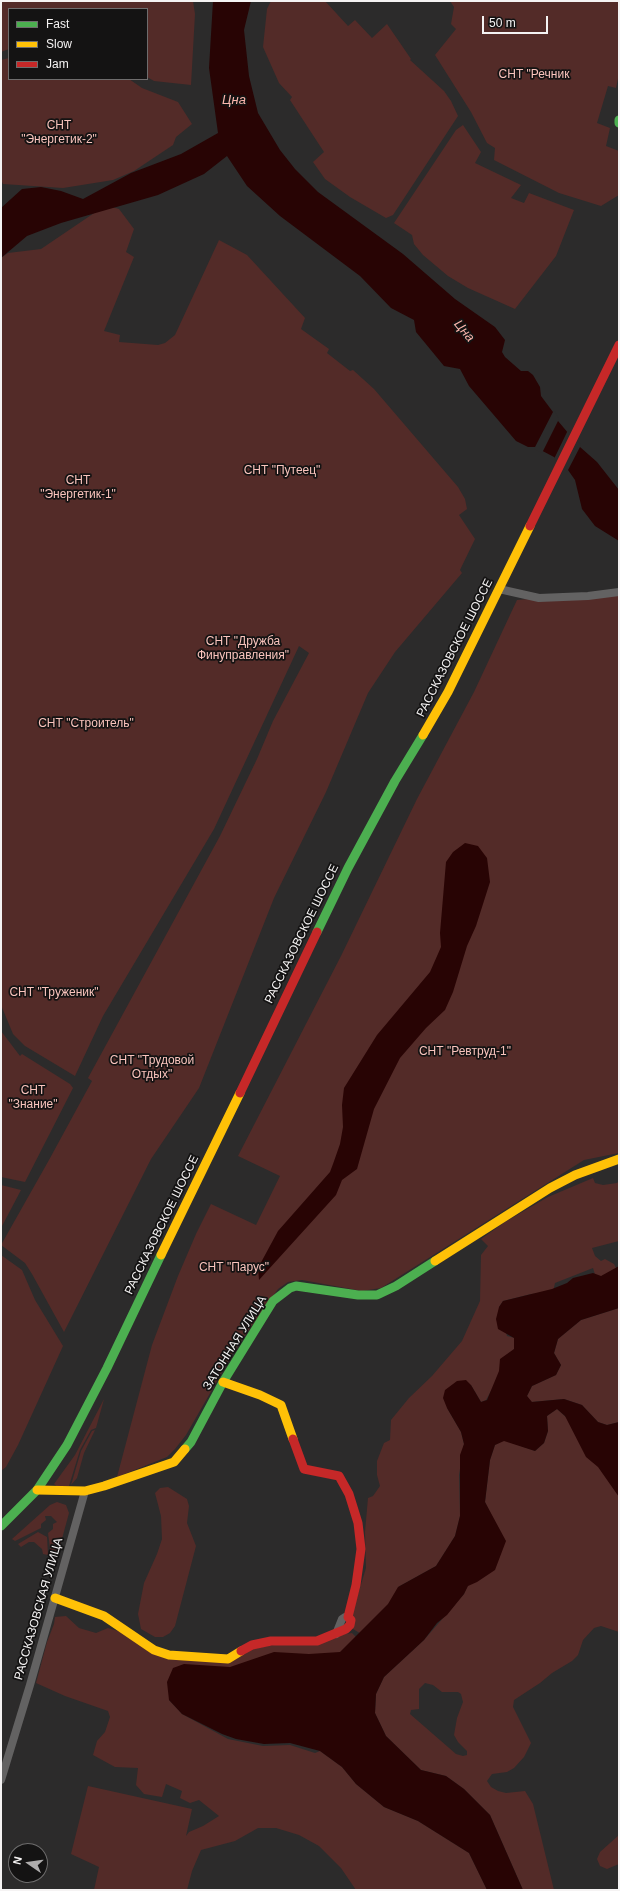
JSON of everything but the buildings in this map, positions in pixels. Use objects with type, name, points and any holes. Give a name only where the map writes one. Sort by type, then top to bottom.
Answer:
[{"type":"street","name":"РАССКАЗОВСКОЕ ШОССЕ","points":[[1,1526],[36,1490],[67,1445],[106,1368],[348,868],[395,781],[448,692],[619,345]]},
{"type":"street","points":[[499,589],[539,598],[588,596],[619,592]]},
{"type":"street","name":"ЗАТОННАЯ УЛИЦА","points":[[84,1491],[104,1486],[174,1462],[191,1442],[223,1382],[273,1301],[290,1288],[296,1286],[306,1286],[358,1295],[377,1295],[396,1286],[550,1188],[580,1173],[619,1159]]},
{"type":"street","points":[[54,1598],[104,1616],[154,1650],[169,1655],[228,1659],[248,1647],[271,1641],[317,1641],[336,1634],[346,1629],[350,1625],[351,1620],[348,1618],[356,1585],[361,1549],[358,1523],[349,1494],[339,1476],[304,1469],[282,1405],[260,1395],[223,1382]]},
{"type":"street","points":[[36,1490],[84,1491]]},
{"type":"street","name":"РАССКАЗОВСКАЯ УЛИЦА","points":[[1,1780],[84,1491]]},
{"type":"green space","points":[[1,1],[193,1],[195,14],[191,85],[154,81],[148,78],[148,8],[8,8],[8,49],[1,52]]},
{"type":"green space","points":[[271,1],[325,1],[348,26],[355,20],[372,38],[387,24],[411,59],[410,60],[444,91],[451,101],[458,116],[393,215],[386,218],[350,197],[325,179],[313,162],[324,152],[290,100],[292,97],[279,83],[263,47],[267,9]]},
{"type":"green space","name":"СНТ \"Речник","points":[[450,1],[619,1],[619,74],[616,88],[608,86],[597,123],[610,128],[606,146],[619,151],[619,195],[601,206],[559,193],[494,160],[495,148],[487,143],[471,112],[435,55],[456,29],[451,24],[454,7]]},
{"type":"green space","name":"СНТ \"Энергетик-2\"","points":[[8,58],[8,80],[130,80],[142,88],[178,102],[192,124],[176,137],[173,145],[134,171],[113,180],[63,188],[3,184],[1,180],[1,60]]},
{"type":"green space","points":[[463,125],[481,152],[475,163],[521,185],[511,198],[524,203],[529,193],[574,210],[556,256],[515,309],[468,288],[448,276],[423,255],[414,244],[412,235],[394,223],[456,130]]},
{"type":"green space","points":[[106,205],[119,209],[134,229],[126,252],[134,257],[104,331],[120,335],[119,342],[158,345],[165,343],[175,335],[219,240],[247,255],[305,318],[301,329],[329,349],[327,353],[350,371],[353,370],[374,389],[458,487],[465,499],[467,509],[459,515],[475,539],[460,570],[462,573],[395,652],[368,693],[326,792],[274,898],[199,1088],[151,1159],[64,1332],[25,1263],[1,1245],[92,1081],[88,1078],[220,836],[257,759],[273,721],[309,653],[299,646],[214,829],[103,1016],[75,1076],[25,1046],[13,1034],[1,1005],[1,258],[8,253],[41,249]]},
{"type":"green space","name":"СНТ \"Ревтруд-1\"","points":[[619,590],[619,1153],[584,1160],[381,1288],[362,1291],[302,1280],[288,1282],[278,1289],[236,1348],[186,1435],[175,1449],[167,1457],[117,1477],[152,1345],[178,1276],[196,1234],[211,1204],[256,1225],[280,1176],[238,1156],[341,956],[417,799],[474,692],[517,600],[601,593]]},
{"type":"green space","name":"СНТ \"Знание\"","points":[[1,1031],[20,1056],[22,1054],[70,1084],[73,1088],[25,1182],[1,1177]]},
{"type":"green space","points":[[593,1178],[595,1183],[603,1185],[617,1183],[619,1181],[619,1241],[592,1248],[595,1256],[601,1261],[605,1259],[614,1264],[619,1274],[597,1281],[593,1268],[555,1283],[553,1292],[531,1294],[503,1301],[499,1307],[507,1336],[515,1338],[514,1349],[486,1400],[481,1402],[471,1385],[447,1408],[461,1432],[464,1444],[459,1475],[460,1516],[455,1536],[436,1566],[398,1587],[400,1590],[363,1635],[353,1629],[353,1611],[366,1568],[365,1532],[368,1498],[373,1496],[380,1486],[377,1475],[377,1461],[384,1443],[390,1440],[391,1420],[409,1398],[432,1376],[462,1341],[480,1301],[481,1255],[488,1246],[481,1239],[505,1222],[548,1197]]},
{"type":"green space","points":[[1,1185],[21,1190],[1,1228]]},
{"type":"green space","points":[[1,1255],[22,1270],[35,1300],[63,1346],[18,1445],[6,1467],[1,1471]]},
{"type":"green space","points":[[619,1308],[619,1422],[607,1425],[598,1422],[582,1405],[564,1399],[531,1402],[527,1396],[532,1386],[556,1375],[561,1365],[554,1353],[558,1339],[581,1320]]},
{"type":"green space","points":[[104,1399],[96,1428],[91,1430],[80,1450],[69,1486],[58,1487],[54,1484],[75,1455]]},
{"type":"green space","points":[[557,1409],[619,1465],[619,1632],[601,1626],[594,1628],[583,1640],[578,1655],[572,1661],[552,1673],[540,1683],[514,1700],[513,1707],[531,1743],[524,1757],[514,1768],[507,1772],[492,1774],[487,1781],[491,1787],[498,1791],[506,1793],[525,1791],[533,1804],[554,1890],[523,1890],[490,1815],[464,1789],[446,1776],[421,1770],[386,1736],[375,1713],[376,1694],[384,1677],[424,1640],[464,1594],[494,1521],[485,1502],[490,1460],[495,1445],[504,1440],[535,1451],[544,1443],[548,1431],[547,1416]],"holes":[[[425,1683],[433,1685],[442,1692],[458,1692],[461,1694],[463,1702],[457,1718],[454,1735],[458,1742],[467,1751],[467,1755],[463,1756],[456,1754],[410,1714],[411,1710],[419,1709],[419,1689]]]},
{"type":"green space","points":[[95,1430],[84,1453],[77,1478],[71,1485],[81,1451],[92,1431]]},
{"type":"green space","points":[[168,1487],[187,1499],[189,1506],[187,1523],[196,1546],[175,1626],[170,1633],[163,1637],[155,1637],[141,1629],[138,1614],[144,1583],[162,1539],[161,1516],[155,1493],[160,1488]]},
{"type":"green space","points":[[57,1502],[66,1505],[69,1513],[57,1557],[51,1556],[48,1533],[53,1529],[53,1524],[57,1522],[51,1516],[45,1516],[46,1520],[41,1524],[41,1528],[15,1541],[12,1539],[50,1505]]},
{"type":"green space","points":[[38,1532],[47,1537],[48,1555],[43,1554],[42,1549],[34,1542],[29,1542],[21,1547],[18,1544]]},
{"type":"green space","points":[[66,1616],[79,1628],[96,1633],[108,1628],[121,1632],[145,1646],[228,1662],[249,1649],[352,1633],[361,1642],[357,1654],[169,1700],[182,1714],[228,1739],[263,1746],[290,1745],[315,1753],[320,1751],[342,1767],[356,1784],[384,1807],[418,1821],[469,1853],[487,1890],[356,1890],[341,1868],[319,1846],[299,1835],[276,1828],[258,1828],[235,1841],[201,1850],[192,1871],[187,1890],[94,1890],[99,1867],[71,1854],[88,1786],[192,1809],[186,1836],[189,1832],[203,1826],[219,1816],[199,1800],[190,1803],[180,1798],[182,1791],[166,1784],[162,1797],[144,1794],[136,1785],[138,1768],[115,1767],[93,1755],[97,1741],[105,1732],[110,1717],[108,1711],[65,1696],[36,1683],[55,1617]]},
{"type":"green space","points":[[619,1835],[619,1864],[607,1869],[600,1866],[597,1859],[600,1852]]},
{"type":"water","name":"Цна","points":[[213,1],[251,1],[244,30],[249,76],[258,113],[280,150],[295,169],[318,192],[403,254],[455,299],[495,327],[505,340],[502,352],[505,357],[521,371],[528,371],[533,375],[540,387],[541,396],[558,421],[580,447],[597,462],[619,490],[619,541],[595,526],[582,509],[575,480],[568,470],[554,457],[535,447],[528,447],[516,441],[469,386],[460,369],[444,366],[416,332],[414,320],[391,308],[360,276],[280,216],[247,186],[227,156],[204,174],[158,195],[61,223],[27,236],[1,258],[1,208],[22,189],[41,187],[61,191],[83,199],[131,173],[181,154],[218,133],[209,68]]},
{"type":"water","points":[[465,843],[478,846],[487,858],[490,882],[476,926],[467,946],[453,992],[445,1010],[426,1028],[400,1058],[374,1109],[357,1169],[342,1180],[336,1195],[259,1280],[258,1268],[278,1231],[330,1172],[340,1144],[343,1127],[342,1105],[344,1088],[377,1035],[430,972],[441,947],[440,933],[446,862],[453,852]]},
{"type":"water","points":[[619,1266],[619,1308],[581,1320],[558,1339],[554,1353],[561,1365],[556,1375],[532,1386],[527,1396],[532,1402],[564,1399],[582,1405],[598,1422],[607,1425],[619,1422],[619,1497],[598,1467],[586,1457],[565,1416],[557,1409],[547,1416],[548,1431],[544,1443],[535,1451],[504,1441],[495,1445],[490,1460],[485,1502],[506,1541],[495,1570],[468,1586],[464,1594],[447,1615],[437,1623],[424,1640],[384,1677],[376,1694],[375,1713],[386,1736],[421,1770],[446,1776],[464,1789],[490,1815],[523,1890],[487,1890],[469,1853],[418,1821],[384,1807],[356,1784],[342,1767],[320,1751],[290,1743],[264,1744],[236,1739],[222,1734],[182,1714],[169,1700],[167,1682],[173,1668],[184,1664],[230,1667],[274,1652],[309,1654],[340,1652],[388,1604],[398,1587],[436,1566],[455,1536],[460,1516],[460,1455],[464,1444],[461,1432],[443,1398],[445,1390],[457,1381],[466,1380],[471,1385],[481,1402],[487,1400],[499,1371],[500,1359],[514,1349],[514,1338],[498,1329],[496,1319],[499,1307],[503,1301],[552,1289],[567,1283],[573,1278],[593,1273],[601,1276]]},
{"type":"pier","points":[[554,410],[559,419],[542,453],[534,449]]},
{"type":"pier","points":[[568,430],[581,445],[567,472],[554,459]]},
{"type":"traffic: fast","points":[[317,932],[348,868],[395,781],[423,735]]},
{"type":"traffic: fast","points":[[1,1526],[37,1490],[67,1445],[107,1368],[161,1255]]},
{"type":"traffic: fast","points":[[185,1449],[191,1442],[223,1382],[273,1301],[290,1288],[296,1286],[358,1295],[377,1295],[396,1286],[435,1261]]},
{"type":"traffic: slow","points":[[423,735],[448,692],[530,526]]},
{"type":"traffic: slow","points":[[161,1255],[240,1093]]},
{"type":"traffic: slow","points":[[435,1261],[550,1188],[575,1175],[619,1159]]},
{"type":"traffic: slow","points":[[223,1382],[260,1395],[281,1405],[293,1439]]},
{"type":"traffic: slow","points":[[37,1490],[85,1491],[104,1486],[174,1462],[185,1449]]},
{"type":"traffic: slow","points":[[55,1598],[104,1616],[154,1650],[169,1655],[228,1659],[241,1651]]},
{"type":"traffic: jam","points":[[530,526],[619,345]]},
{"type":"traffic: jam","points":[[240,1093],[317,932]]},
{"type":"traffic: jam","points":[[241,1651],[252,1645],[271,1641],[317,1641],[346,1629],[350,1625],[351,1620],[348,1617],[356,1585],[361,1549],[358,1523],[349,1494],[339,1476],[304,1469],[293,1439]]},
{"type":"park label","name":"СНТ \"Путеец\"","points":[[282,471]]},
{"type":"park label","name":"СНТ \"Энергетик-1\"","points":[[78,488]]},
{"type":"park label","name":"СНТ \"Дружба Финуправления\"","points":[[243,649]]},
{"type":"park label","name":"СНТ \"Строитель\"","points":[[86,724]]},
{"type":"park label","name":"СНТ \"Труженик\"","points":[[54,993]]},
{"type":"park label","name":"СНТ \"Трудовой Отдых\"","points":[[152,1068]]},
{"type":"park label","name":"СНТ \"Парус\"","points":[[234,1268]]}]
